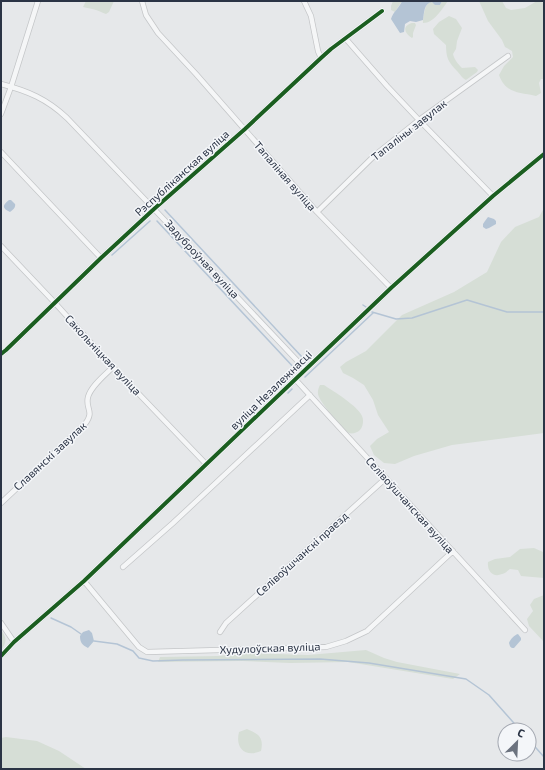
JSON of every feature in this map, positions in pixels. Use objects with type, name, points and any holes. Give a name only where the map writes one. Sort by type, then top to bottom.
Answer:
[{"type":"street","points":[[1,114],[38,1]]},
{"type":"street","name":"Тапаліная вуліца","points":[[142,1],[146,15],[158,33],[245,129],[317,212],[391,288]]},
{"type":"street","points":[[304,1],[311,16],[318,51],[321,58]]},
{"type":"street","name":"Рэспубліканская вуліца","points":[[1,354],[101,258],[245,129],[321,58],[382,11]]},
{"type":"street","points":[[346,39],[387,86],[493,196]]},
{"type":"street","name":"Тапаліны завулак","points":[[317,212],[375,155],[419,120],[508,56]]},
{"type":"street","name":"Задуброўная вуліца","points":[[1,84],[24,90],[32,94],[59,111],[67,118],[305,369]]},
{"type":"street","points":[[1,152],[101,258]]},
{"type":"street","name":"вуліца Незалежнасці","points":[[1,656],[14,642],[84,581],[391,288],[493,196],[544,154]]},
{"type":"street","name":"Сакольніцкая вуліца","points":[[1,246],[113,367],[206,464]]},
{"type":"street","name":"Славянскі завулак","points":[[1,503],[85,424],[89,419],[90,414],[88,396],[93,388],[113,367]]},
{"type":"street","name":"Селівоўшчанская вуліца","points":[[295,379],[525,630]]},
{"type":"street","points":[[123,567],[173,523],[310,395]]},
{"type":"street","name":"Селівоўшчанскі праезд","points":[[220,632],[226,623],[386,478]]},
{"type":"street","name":"Худулоўская вуліца","points":[[84,581],[140,647],[147,652],[326,647],[346,641],[368,631],[453,551]]},
{"type":"street","points":[[1,623],[14,642]]},
{"type":"shaded area","points":[[86,1],[114,1],[109,12],[106,14],[97,10],[83,7]]},
{"type":"shaded area","points":[[393,1],[402,1],[395,12],[391,10]]},
{"type":"shaded area","points":[[442,1],[448,1],[431,21],[423,23],[423,18],[428,3],[432,2],[440,5]]},
{"type":"shaded area","points":[[479,1],[502,1],[506,8],[511,10],[525,8],[537,1],[544,3],[544,79],[541,79],[539,83],[541,93],[536,96],[519,93],[505,86],[499,75],[504,66],[513,57],[512,51],[505,47],[502,40],[488,21]]},
{"type":"shaded area","points":[[449,16],[456,19],[462,28],[453,54],[455,60],[462,68],[475,67],[478,70],[466,80],[450,62],[446,53],[446,45],[434,34],[433,29],[439,22]]},
{"type":"shaded area","points":[[412,23],[415,23],[416,25],[412,38],[407,34],[405,28]]},
{"type":"shaded area","points":[[544,208],[544,433],[452,445],[414,456],[395,464],[384,463],[374,455],[370,446],[377,439],[389,432],[378,415],[373,400],[364,385],[343,373],[340,367],[366,351],[402,315],[454,292],[487,272],[501,242],[515,227],[539,217]]},
{"type":"shaded area","points":[[320,385],[324,385],[351,403],[360,412],[363,421],[360,430],[354,433],[349,433],[338,423],[319,397],[318,391]]},
{"type":"shaded area","points":[[534,548],[543,552],[544,554],[544,578],[521,576],[518,570],[510,569],[504,573],[496,575],[491,573],[488,568],[488,562],[495,559],[510,557],[520,549]]},
{"type":"shaded area","points":[[544,595],[544,642],[529,626],[527,619],[533,611],[530,605],[534,599]]},
{"type":"shaded area","points":[[1,630],[6,640],[1,650]]},
{"type":"shaded area","points":[[366,650],[397,662],[460,674],[453,679],[348,662],[158,662],[160,657],[218,656],[246,653],[308,655]]},
{"type":"shaded area","points":[[247,729],[260,737],[262,743],[261,751],[250,753],[242,750],[240,747],[238,743],[239,732]]},
{"type":"shaded area","points":[[6,737],[37,741],[59,751],[86,769],[1,769],[1,738]]},
{"type":"water","points":[[402,1],[442,1],[440,5],[435,5],[432,2],[427,4],[423,20],[416,22],[410,21],[405,24],[404,32],[400,33],[391,19]]},
{"type":"water","points":[[9,200],[15,204],[14,208],[10,212],[4,208],[5,203]]},
{"type":"water","points":[[488,217],[494,219],[496,224],[486,229],[483,227],[483,224]]},
{"type":"water","points":[[89,630],[92,633],[94,641],[88,648],[84,646],[80,640],[80,636],[83,632]]},
{"type":"water","points":[[518,634],[521,640],[514,648],[510,647],[509,643],[511,639]]},
{"type":"waterway","points":[[165,210],[302,357]]},
{"type":"waterway","points":[[112,255],[150,221]]},
{"type":"waterway","points":[[157,221],[297,371]]},
{"type":"waterway","points":[[372,312],[396,319],[412,318],[467,300],[507,312],[544,312]]},
{"type":"waterway","points":[[305,377],[373,313]]},
{"type":"waterway","points":[[288,393],[292,389]]},
{"type":"waterway","points":[[51,618],[71,627],[81,634]]},
{"type":"waterway","points":[[94,641],[117,644],[133,651],[139,658],[153,661],[320,659],[369,663],[466,679],[489,695],[513,722]]},
{"type":"waterway","points":[[537,749],[544,757]]},
{"type":"cycle path","points":[[1,354],[101,258],[245,129],[321,58],[382,11]]},
{"type":"cycle path","points":[[1,656],[14,642],[84,581],[391,288],[493,196],[544,154]]}]
